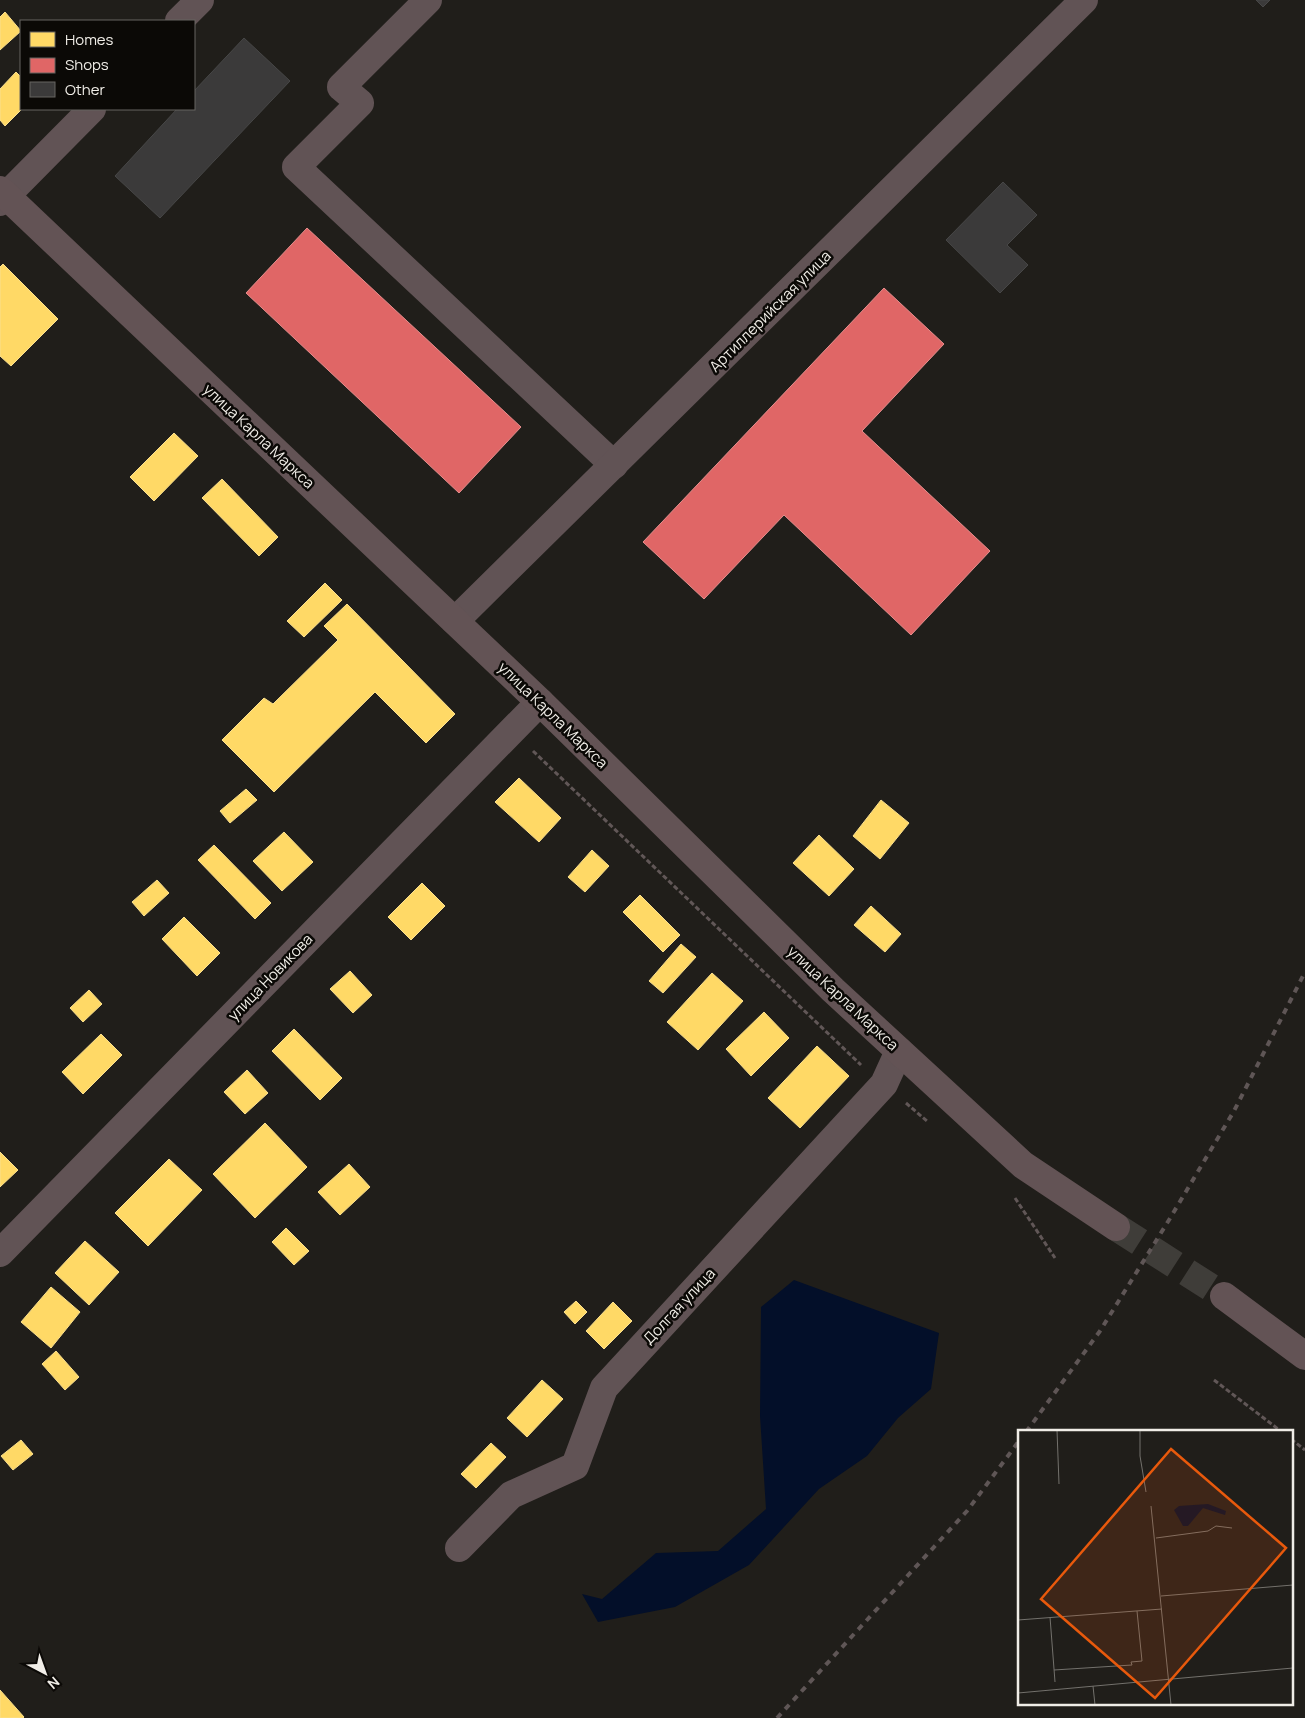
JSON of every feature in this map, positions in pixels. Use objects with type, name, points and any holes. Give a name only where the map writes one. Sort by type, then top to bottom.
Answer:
[{"type":"main road","name":"улица Карла Маркса","points":[[2,196],[540,702],[833,990],[1023,1165],[1116,1227]]},
{"type":"main road","points":[[1224,1296],[1305,1356]]},
{"type":"street","points":[[179,20],[200,0]]},
{"type":"street","points":[[428,0],[341,87],[360,103],[296,167],[614,465]]},
{"type":"street","name":"Артиллерийская улица","points":[[455,621],[1084,0]]},
{"type":"street","points":[[2,196],[91,110]]},
{"type":"street","name":"улица Новикова","points":[[0,1253],[540,702]]},
{"type":"street","name":"Долгая улица","points":[[459,1548],[511,1495],[575,1466],[604,1388],[884,1084],[899,1051]]},
{"type":"path","points":[[512,730],[808,1015],[934,1127]]},
{"type":"path","points":[[1014,1195],[1055,1258]]},
{"type":"path","points":[[1214,1380],[1279,1430]]},
{"type":"path","points":[[1292,1440],[1305,1450]]},
{"type":"water","points":[[794,1280],[939,1333],[931,1389],[898,1418],[867,1456],[819,1489],[749,1565],[675,1607],[598,1622],[582,1594],[602,1599],[656,1553],[718,1551],[766,1509],[760,1416],[761,1307]]},
{"type":"building: Homes","points":[[5,12],[20,32],[0,50],[0,17]]},
{"type":"building: Homes","points":[[16,72],[20,76],[21,110],[5,126],[0,120],[0,89]]},
{"type":"building: Homes","points":[[3,264],[58,319],[11,366],[0,356],[0,267]]},
{"type":"building: Homes","points":[[174,433],[198,456],[154,501],[130,477]]},
{"type":"building: Homes","points":[[222,479],[278,537],[259,556],[202,498]]},
{"type":"building: Homes","points":[[325,583],[342,600],[304,637],[287,621]]},
{"type":"building: Homes","points":[[347,604],[455,714],[426,743],[375,692],[274,792],[222,740],[264,698],[273,704],[338,640],[324,626]]},
{"type":"building: Homes","points":[[519,778],[561,818],[539,842],[495,802]]},
{"type":"building: Homes","points":[[246,789],[257,800],[230,823],[220,811]]},
{"type":"building: Homes","points":[[881,800],[909,823],[880,859],[853,836]]},
{"type":"building: Homes","points":[[284,832],[313,862],[282,891],[253,861]]},
{"type":"building: Homes","points":[[819,835],[854,869],[829,896],[793,863]]},
{"type":"building: Homes","points":[[214,845],[271,903],[255,919],[198,860]]},
{"type":"building: Homes","points":[[592,850],[609,866],[585,892],[568,877]]},
{"type":"building: Homes","points":[[157,880],[169,893],[144,916],[132,902]]},
{"type":"building: Homes","points":[[422,883],[445,906],[411,940],[388,917]]},
{"type":"building: Homes","points":[[640,895],[680,935],[663,952],[623,912]]},
{"type":"building: Homes","points":[[871,906],[901,934],[885,952],[854,925]]},
{"type":"building: Homes","points":[[184,917],[220,953],[197,976],[162,939]]},
{"type":"building: Homes","points":[[681,944],[696,957],[663,993],[649,981]]},
{"type":"building: Homes","points":[[350,971],[372,995],[353,1013],[330,989]]},
{"type":"building: Homes","points":[[712,973],[743,1001],[698,1050],[667,1022]]},
{"type":"building: Homes","points":[[89,990],[102,1004],[83,1022],[70,1008]]},
{"type":"building: Homes","points":[[764,1012],[789,1038],[751,1076],[726,1049]]},
{"type":"building: Homes","points":[[294,1029],[342,1078],[320,1100],[272,1051]]},
{"type":"building: Homes","points":[[101,1034],[122,1055],[83,1094],[62,1072]]},
{"type":"building: Homes","points":[[817,1046],[849,1076],[800,1128],[768,1098]]},
{"type":"building: Homes","points":[[247,1070],[268,1093],[245,1114],[224,1092]]},
{"type":"building: Homes","points":[[265,1123],[307,1167],[255,1218],[213,1174]]},
{"type":"building: Homes","points":[[0,1152],[18,1170],[0,1187]]},
{"type":"building: Homes","points":[[169,1159],[202,1190],[148,1246],[115,1213]]},
{"type":"building: Homes","points":[[349,1164],[370,1187],[340,1215],[318,1192]]},
{"type":"building: Homes","points":[[286,1228],[309,1251],[294,1265],[272,1242]]},
{"type":"building: Homes","points":[[85,1241],[119,1272],[89,1305],[55,1273]]},
{"type":"building: Homes","points":[[51,1287],[80,1312],[51,1348],[21,1322]]},
{"type":"building: Homes","points":[[576,1301],[587,1312],[575,1324],[564,1312]]},
{"type":"building: Homes","points":[[613,1302],[632,1321],[604,1349],[586,1331]]},
{"type":"building: Homes","points":[[56,1351],[79,1377],[65,1390],[42,1364]]},
{"type":"building: Homes","points":[[542,1380],[563,1399],[527,1437],[507,1418]]},
{"type":"building: Homes","points":[[21,1440],[33,1454],[13,1470],[1,1456]]},
{"type":"building: Homes","points":[[491,1443],[506,1457],[476,1488],[461,1474]]},
{"type":"building: Homes","points":[[0,1690],[24,1717],[23,1718],[0,1718]]},
{"type":"building: Shops","points":[[307,228],[521,427],[459,493],[246,293]]},
{"type":"building: Shops","points":[[884,288],[944,344],[862,431],[990,551],[911,635],[784,515],[704,599],[643,542]]},
{"type":"building: Other","points":[[1256,0],[1270,0],[1263,7]]},
{"type":"building: Other","points":[[244,38],[290,81],[160,218],[115,176],[176,110],[195,110],[195,90]]},
{"type":"building: Other","points":[[1003,182],[1037,215],[1007,245],[1028,265],[1000,293],[946,240]]},
{"type":"tunnel","points":[[1116,1227],[1224,1296]]},
{"type":"railway","points":[[1027,1430],[1100,1331],[1169,1220],[1234,1111],[1305,972]]},
{"type":"railway","points":[[777,1718],[967,1511],[1018,1442]]}]
